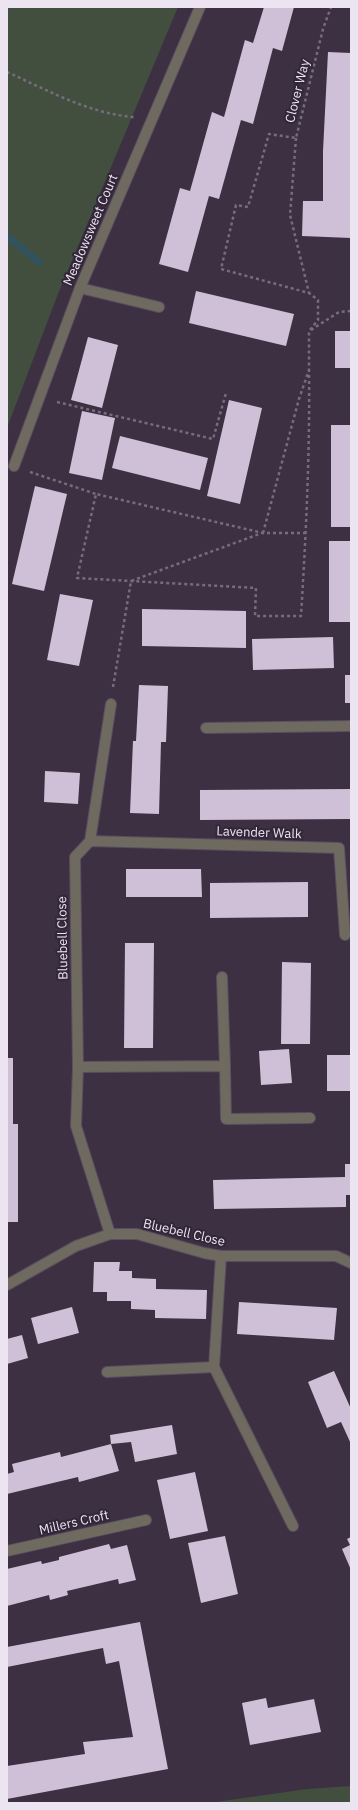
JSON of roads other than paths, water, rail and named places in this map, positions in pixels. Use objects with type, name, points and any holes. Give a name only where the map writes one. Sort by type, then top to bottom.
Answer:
[{"type":"street","name":"Meadowsweet Court","points":[[14,466],[80,288],[200,7]]},
{"type":"street","points":[[80,288],[159,307]]},
{"type":"street","points":[[90,841],[110,704]]},
{"type":"street","points":[[206,728],[351,726]]},
{"type":"street","name":"Bluebell Close","points":[[90,841],[75,857],[78,1067],[76,1126],[110,1234],[137,1234],[204,1253],[221,1256],[336,1256],[351,1263]]},
{"type":"street","name":"Lavender Walk","points":[[90,841],[339,848],[345,935]]},
{"type":"street","points":[[222,977],[226,1119],[310,1118]]},
{"type":"street","points":[[78,1067],[225,1066]]},
{"type":"street","points":[[7,1285],[76,1246],[110,1234]]},
{"type":"street","points":[[221,1256],[214,1367],[293,1526]]},
{"type":"street","points":[[107,1372],[214,1367]]},
{"type":"street","name":"Millers Croft","points":[[7,1551],[146,1520]]},
{"type":"waterway","points":[[7,236],[39,262]]}]
